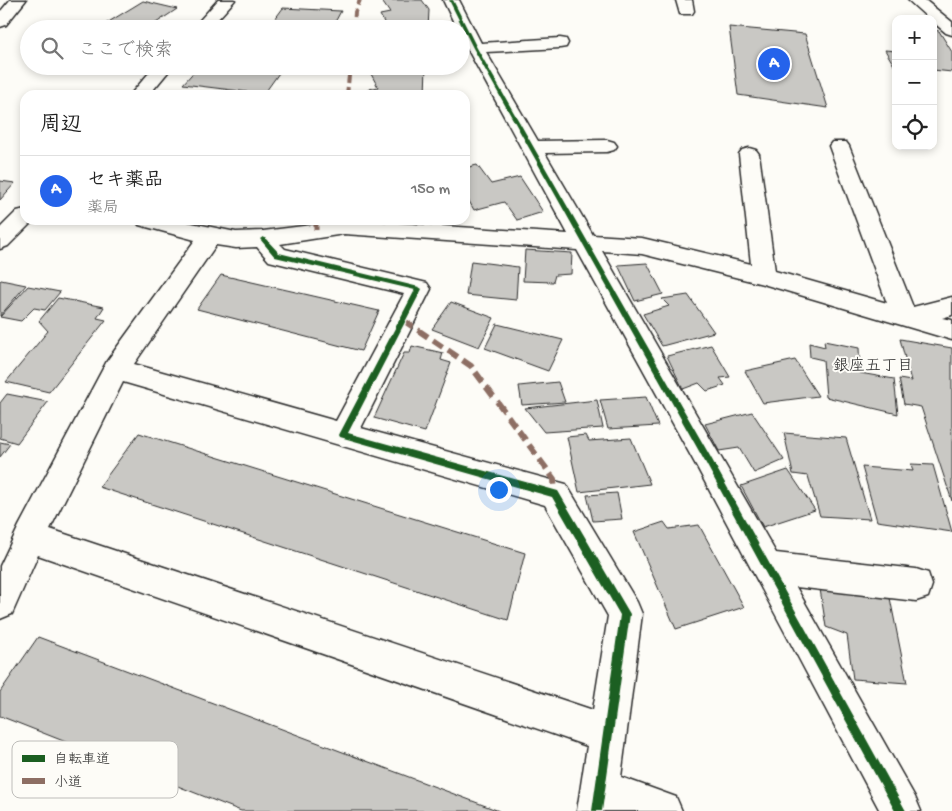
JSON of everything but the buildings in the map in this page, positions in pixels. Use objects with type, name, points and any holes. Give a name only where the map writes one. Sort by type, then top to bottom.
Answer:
[{"type":"street","points":[[0,22],[18,0]]},
{"type":"street","points":[[208,20],[227,0]]},
{"type":"street","points":[[451,0],[461,20]]},
{"type":"street","points":[[916,0],[949,26]]},
{"type":"street","points":[[470,38],[768,568],[902,811]]},
{"type":"street","points":[[475,48],[560,43]]},
{"type":"street","points":[[143,90],[157,75]]},
{"type":"street","points":[[532,147],[607,146]]},
{"type":"street","points":[[839,146],[905,318]]},
{"type":"street","points":[[749,154],[764,276]]},
{"type":"street","points":[[0,241],[20,221]]},
{"type":"street","points":[[167,225],[210,236],[236,240],[263,239],[344,227],[642,246],[764,276],[952,330]]},
{"type":"street","points":[[0,602],[30,537],[116,368],[210,236]]},
{"type":"street","points":[[263,239],[278,255],[419,289],[343,435]]},
{"type":"street","points":[[905,318],[952,306]]},
{"type":"street","points":[[116,368],[343,435],[555,494],[625,614],[599,800],[662,811]]},
{"type":"street","points":[[30,537],[608,734]]},
{"type":"street","points":[[768,568],[916,585]]},
{"type":"marked path","points":[[355,20],[355,12],[360,0]]},
{"type":"marked path","points":[[348,90],[349,75]]},
{"type":"marked path","points":[[316,225],[316,231]]},
{"type":"marked path","points":[[403,320],[471,366],[554,479],[555,494]]},
{"type":"cycle path","points":[[451,0],[461,20]]},
{"type":"cycle path","points":[[470,38],[707,458],[901,811]]},
{"type":"cycle path","points":[[263,239],[277,255],[419,289],[343,435],[555,494],[625,614],[597,811]]},
{"type":"place","name":"セキ薬品","points":[[774,64]]},
{"type":"district","name":"銀座五丁目","points":[[873,364]]}]
